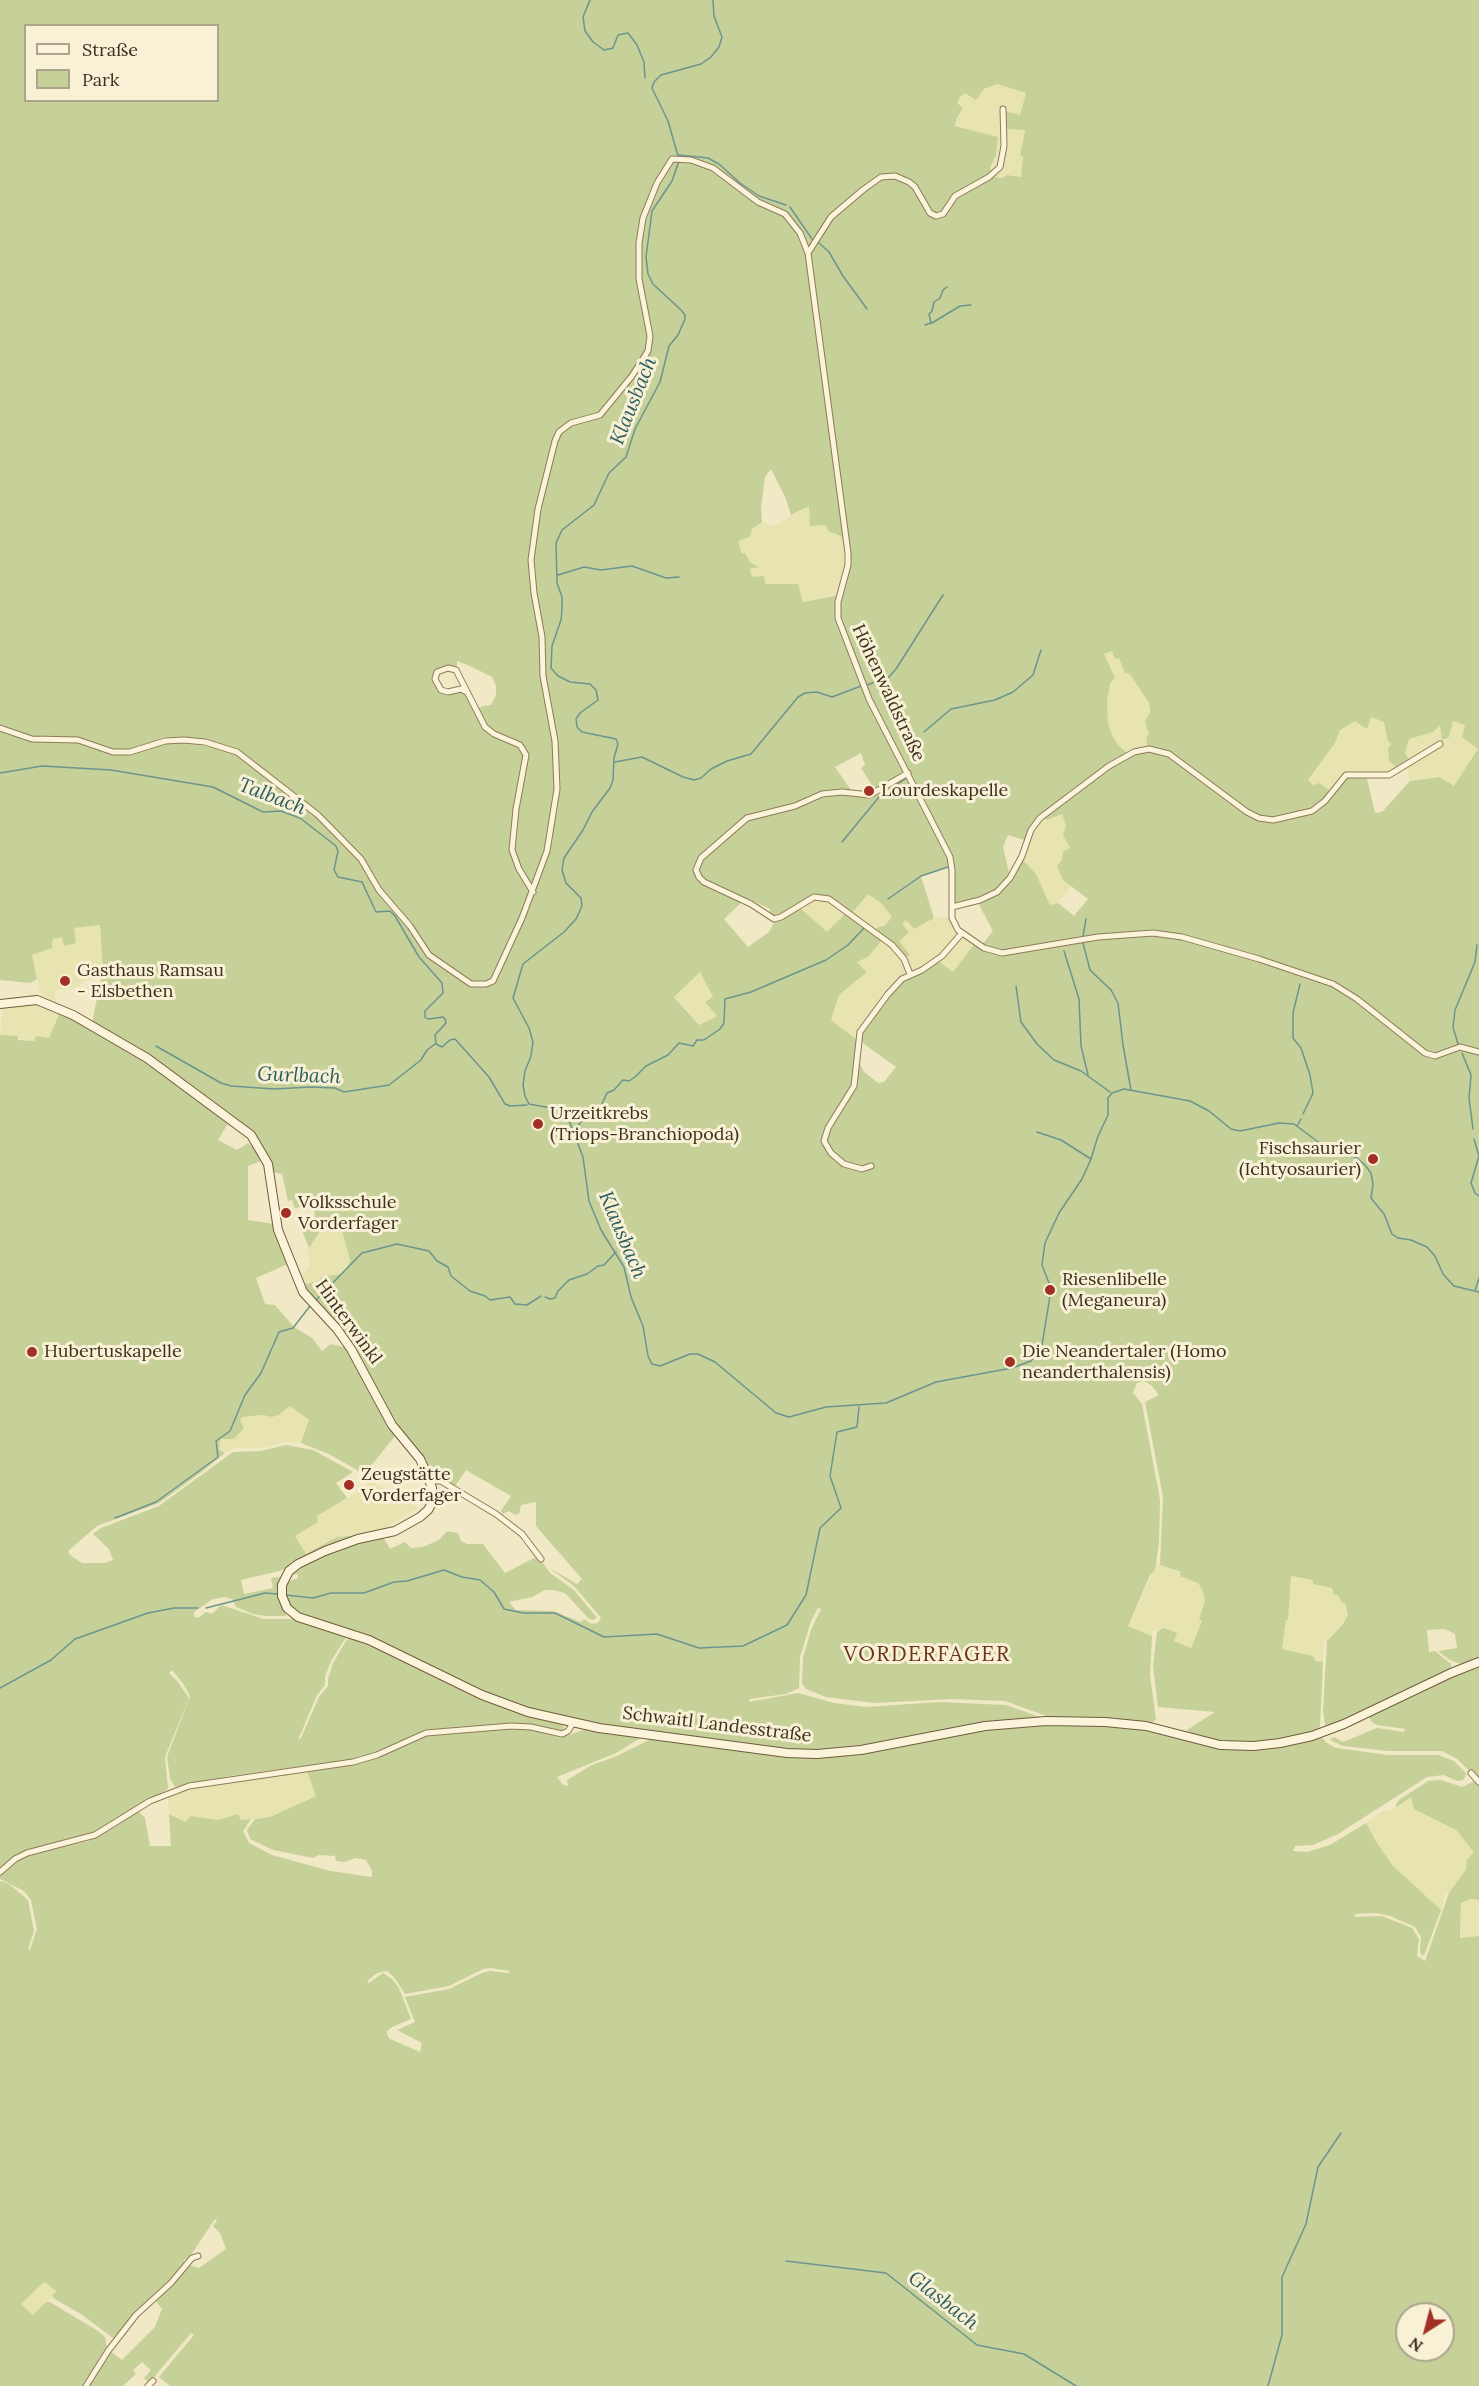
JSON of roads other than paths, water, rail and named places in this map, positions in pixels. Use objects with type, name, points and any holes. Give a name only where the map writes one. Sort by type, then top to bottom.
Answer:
[{"type":"street","points":[[808,253],[831,217],[873,181],[881,177],[895,176],[909,182],[915,187],[927,210],[936,216],[943,214],[956,196],[989,177],[1000,167],[1004,146],[1003,109]]},
{"type":"street","name":"Höhenwaldstraße","points":[[533,892],[551,834],[557,777],[555,741],[543,676],[542,637],[531,560],[538,509],[559,432],[571,423],[594,418],[600,414],[626,385],[648,351],[650,336],[639,279],[639,243],[643,218],[657,183],[672,159],[684,160],[714,168],[758,202],[785,214],[800,233],[808,253],[848,553],[847,573],[838,602],[838,618],[866,692],[950,857],[953,921],[962,933]]},
{"type":"street","points":[[0,728],[32,739],[78,740],[113,752],[130,752],[165,741],[184,740],[205,742],[237,752],[267,773],[318,815],[361,859],[369,869],[379,890],[410,926],[429,955],[471,984],[489,983],[496,977],[533,892],[512,850],[517,800],[526,755],[520,745],[494,734],[485,727],[467,692],[454,669],[442,669],[437,672],[435,679],[441,690],[448,692],[461,689],[467,692]]},
{"type":"street","points":[[952,907],[980,900],[998,892],[1012,874],[1021,858],[1031,830],[1040,818],[1109,766],[1134,752],[1149,749],[1169,754],[1247,812],[1259,818],[1273,820],[1312,811],[1325,801],[1346,775],[1389,775],[1440,744]]},
{"type":"street","points":[[908,773],[870,795],[842,792],[822,794],[795,806],[744,820],[700,858],[696,870],[704,882],[756,906],[774,918],[781,917],[814,897],[829,899],[892,945],[904,959],[910,974]]},
{"type":"street","points":[[871,1166],[862,1169],[844,1164],[828,1150],[824,1138],[854,1086],[860,1032],[888,994],[904,977],[922,970],[944,955],[962,933],[984,948],[1002,953],[1098,937],[1161,933],[1182,937],[1332,984],[1358,999],[1425,1053],[1435,1056],[1460,1047],[1479,1052]]},
{"type":"street","name":"Hinterwinkl","points":[[0,1004],[37,1000],[73,1015],[147,1058],[252,1135],[265,1157],[272,1180],[278,1230],[303,1292],[351,1348],[392,1425],[420,1459],[430,1481]]},
{"type":"street","points":[[430,1481],[441,1481],[496,1514],[522,1534],[541,1559]]},
{"type":"street","name":"Schwaitl Landesstraße","points":[[430,1481],[434,1499],[426,1513],[400,1528],[343,1544],[294,1566],[287,1573],[282,1586],[282,1596],[287,1608],[298,1617],[369,1640],[499,1702],[573,1723],[636,1734],[787,1753],[817,1754],[861,1750],[985,1726],[1046,1721],[1133,1724],[1206,1742],[1254,1746],[1300,1739],[1344,1725],[1451,1672],[1479,1662]]},
{"type":"street","points":[[0,1872],[15,1859],[27,1853],[95,1835],[150,1801],[189,1786],[353,1762],[377,1755],[426,1733],[511,1726],[531,1727],[562,1734],[567,1732],[573,1723]]},
{"type":"street","points":[[1471,1773],[1479,1782]]},
{"type":"street","points":[[86,2386],[108,2351],[136,2315],[171,2283],[192,2258],[198,2256]]},
{"type":"waterway","points":[[590,0],[583,17],[585,31],[593,42],[604,50],[613,48],[618,35],[628,33],[637,45],[644,62],[645,78]]},
{"type":"waterway","name":"Klausbach","points":[[678,156],[668,121],[652,88],[661,75],[701,64],[719,47],[722,37],[714,16],[713,0]]},
{"type":"waterway","points":[[679,155],[708,158],[759,196],[786,205]]},
{"type":"waterway","name":"Klausbach","points":[[679,161],[672,181],[652,211],[646,257],[648,274],[653,284],[681,310],[685,319],[678,335],[669,346],[660,382],[635,429],[626,457],[609,473],[594,505],[562,530],[556,543],[557,583],[562,597],[562,610],[552,646],[551,668],[558,676],[570,682],[590,684],[596,690],[598,700],[580,713],[576,719],[577,727],[582,732],[616,739],[618,744],[614,758],[613,780],[564,858],[562,870],[566,883],[581,898],[582,906],[576,919],[564,932],[523,964],[513,998],[529,1028],[533,1042],[525,1071],[523,1085],[525,1096],[529,1104],[557,1109],[570,1123],[583,1157],[589,1201],[601,1230],[624,1267],[631,1297],[643,1326],[648,1356],[652,1364],[660,1366],[690,1354],[698,1354],[715,1362],[776,1413],[789,1417],[826,1407],[886,1403],[936,1382],[1012,1368],[1031,1361],[1042,1345],[1050,1296],[1049,1283],[1042,1265],[1045,1243],[1059,1213],[1082,1179],[1091,1159],[1108,1115],[1108,1098],[1112,1093],[1124,1089],[1190,1101],[1209,1111],[1231,1129],[1240,1131],[1279,1123],[1294,1124],[1321,1144],[1357,1158],[1371,1173],[1373,1184],[1371,1198],[1384,1214],[1392,1234],[1427,1247],[1435,1256],[1443,1274],[1454,1286],[1479,1292]]},
{"type":"waterway","points":[[790,207],[812,239]]},
{"type":"waterway","points":[[819,243],[829,252],[867,309]]},
{"type":"waterway","points":[[925,325],[931,323],[929,314],[934,302],[940,298],[947,287]]},
{"type":"waterway","points":[[932,323],[960,306],[971,305]]},
{"type":"waterway","points":[[558,575],[584,567],[601,570],[632,566],[666,578],[679,577]]},
{"type":"waterway","points":[[867,685],[889,677],[896,669],[943,595]]},
{"type":"waterway","points":[[924,732],[951,709],[995,700],[1013,692],[1033,675],[1041,650]]},
{"type":"waterway","points":[[615,762],[642,757],[683,777],[694,780],[701,778],[711,769],[727,761],[751,754],[798,697],[805,693],[817,692],[832,697],[861,686]]},
{"type":"waterway","name":"Talbach","points":[[0,773],[42,766],[111,770],[213,787],[263,812],[281,811],[300,818],[336,846],[338,851],[334,870],[338,877],[362,882],[376,912],[390,911],[395,916],[419,957],[442,983],[443,993],[425,1011],[425,1017],[428,1019],[443,1017],[445,1019],[446,1023],[435,1035],[436,1044],[442,1047],[455,1039],[489,1077],[505,1104],[527,1105]]},
{"type":"waterway","points":[[842,842],[879,797],[905,779]]},
{"type":"waterway","points":[[888,899],[921,876],[948,867]]},
{"type":"waterway","points":[[1083,936],[1086,919]]},
{"type":"waterway","points":[[574,1131],[590,1110],[601,1106],[607,1093],[614,1090],[623,1080],[629,1081],[646,1066],[668,1055],[679,1043],[693,1046],[697,1040],[704,1040],[720,1029],[724,1023],[725,999],[751,992],[826,960],[848,945],[864,928]]},
{"type":"waterway","points":[[1083,943],[1090,970],[1111,990],[1118,1003],[1131,1090]]},
{"type":"waterway","points":[[1458,1044],[1453,1027],[1455,1010],[1475,962],[1477,945]]},
{"type":"waterway","points":[[1064,951],[1079,999],[1081,1046],[1088,1075]]},
{"type":"waterway","points":[[1300,984],[1293,1013],[1293,1038],[1301,1048],[1313,1093],[1303,1114]]},
{"type":"waterway","points":[[1016,986],[1021,1022],[1037,1044],[1054,1060],[1081,1071],[1110,1092]]},
{"type":"waterway","name":"Gurlbach","points":[[156,1046],[221,1083],[231,1086],[274,1089],[335,1088],[344,1092],[389,1085],[421,1060],[427,1050],[435,1044]]},
{"type":"waterway","points":[[1462,1053],[1471,1075],[1469,1098],[1473,1129]]},
{"type":"waterway","points":[[1297,1126],[1301,1119]]},
{"type":"waterway","points":[[1037,1132],[1061,1140],[1091,1159]]},
{"type":"waterway","points":[[1474,1139],[1479,1156],[1471,1183],[1475,1193],[1479,1196]]},
{"type":"waterway","points":[[315,1301],[362,1253],[397,1244],[429,1251],[437,1261],[448,1267],[451,1276],[470,1291],[490,1300],[510,1297],[515,1304],[527,1305],[541,1296]]},
{"type":"waterway","points":[[545,1297],[555,1298],[558,1291],[569,1280],[604,1265],[616,1252]]},
{"type":"waterway","points":[[1475,1291],[1479,1278]]},
{"type":"waterway","points":[[115,1518],[156,1502],[218,1457],[216,1441],[230,1431],[245,1395],[261,1373],[279,1332],[293,1328],[310,1306]]},
{"type":"waterway","points":[[286,1595],[313,1598],[331,1593],[364,1593],[394,1582],[407,1581],[444,1570],[462,1577],[480,1580],[494,1592],[504,1609],[523,1613],[555,1613],[604,1637],[657,1634],[699,1648],[743,1646],[787,1625],[806,1595],[820,1528],[841,1508],[830,1476],[837,1432],[857,1427],[859,1407]]},
{"type":"waterway","points":[[206,1608],[265,1593],[278,1594]]},
{"type":"waterway","points":[[0,1688],[51,1660],[75,1639],[148,1613],[174,1608],[198,1608]]},
{"type":"waterway","points":[[1268,2386],[1282,2335],[1282,2277],[1306,2224],[1318,2167],[1341,2133]]},
{"type":"waterway","name":"Glasbach","points":[[786,2261],[886,2273],[977,2345],[1024,2354],[1076,2386]]},
{"type":"place","name":"Lourdeskapelle","points":[[869,791]]},
{"type":"place","name":"Gasthaus Ramsau - Elsbethen","points":[[65,981]]},
{"type":"place","name":"Urzeitkrebs (Triops-Branchiopoda)","points":[[538,1124]]},
{"type":"place","name":"Fischsaurier (Ichtyosaurier)","points":[[1373,1159]]},
{"type":"place","name":"Volksschule Vorderfager","points":[[286,1213]]},
{"type":"place","name":"Riesenlibelle (Meganeura)","points":[[1050,1290]]},
{"type":"place","name":"Hubertuskapelle","points":[[32,1352]]},
{"type":"place","name":"Die Neandertaler (Homo neanderthalensis)","points":[[1010,1362]]},
{"type":"place","name":"Zeugstätte Vorderfager","points":[[349,1485]]},
{"type":"district","name":"VORDERFAGER","points":[[927,1655]]}]
